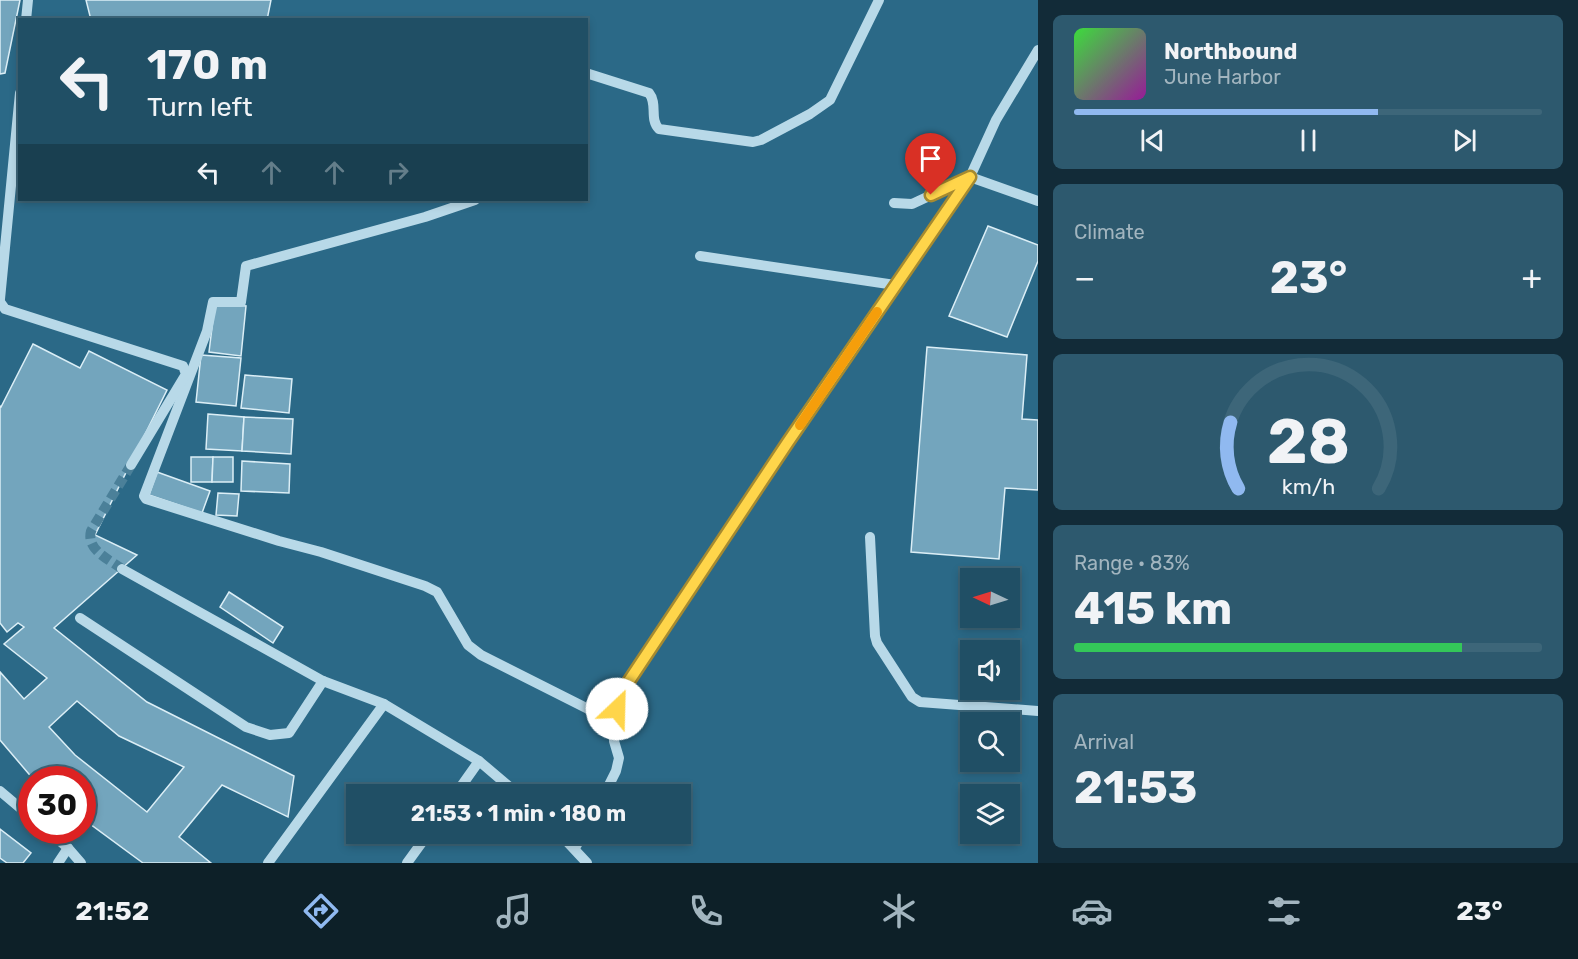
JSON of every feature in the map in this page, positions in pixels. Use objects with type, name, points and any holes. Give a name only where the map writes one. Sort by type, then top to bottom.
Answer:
[{"type":"street","points":[[26,18],[28,0]]},
{"type":"street","points":[[588,74],[649,93],[653,100],[654,122],[660,129],[753,142],[761,140],[810,114],[830,100],[879,0]]},
{"type":"street","points":[[610,784],[619,758],[614,741],[614,722],[619,696],[894,285],[970,177],[996,120],[1038,50]]},
{"type":"street","points":[[18,114],[0,300],[4,309],[183,366],[186,369],[186,374],[131,465]]},
{"type":"street","points":[[894,202],[912,204],[970,177],[1038,201]]},
{"type":"street","points":[[472,201],[425,217],[246,266],[241,302],[213,302],[207,331],[144,496],[146,499],[425,586],[437,592],[468,645],[480,655],[614,722]]},
{"type":"street","points":[[700,256],[894,285]]},
{"type":"street","points":[[870,537],[875,636],[881,652],[912,697],[920,702],[1038,711]]},
{"type":"street","points":[[122,568],[323,681],[384,704],[479,761],[507,784]]},
{"type":"street","points":[[80,618],[246,727],[270,735],[289,733],[323,681]]},
{"type":"street","points":[[268,863],[384,704]]},
{"type":"street","points":[[463,784],[479,761]]},
{"type":"street","points":[[0,791],[18,806]]},
{"type":"street","points":[[64,844],[81,863]]},
{"type":"street","points":[[407,863],[421,844]]},
{"type":"street","points":[[571,844],[587,863]]},
{"type":"street","points":[[575,848],[577,844]]},
{"type":"street","points":[[58,863],[69,848]]},
{"type":"building","points":[[0,0],[20,0],[5,73],[0,74]]},
{"type":"building","points":[[86,0],[271,0],[267,18],[90,18]]},
{"type":"building","points":[[988,226],[1038,245],[1038,261],[1007,337],[949,316]]},
{"type":"building","points":[[215,303],[246,306],[241,356],[209,352]]},
{"type":"building","points":[[33,344],[80,368],[89,351],[167,390],[95,535],[137,555],[54,628],[147,702],[294,776],[288,817],[222,785],[179,837],[211,863],[143,863],[96,828],[96,772],[147,812],[184,767],[119,736],[77,701],[49,727],[75,755],[89,766],[22,766],[0,740],[0,672],[24,699],[47,678],[4,644],[24,627],[18,623],[7,632],[0,623],[0,406]]},
{"type":"building","points":[[927,347],[1027,355],[1022,419],[1038,420],[1038,490],[1005,488],[999,559],[911,552]]},
{"type":"building","points":[[201,355],[241,358],[236,406],[196,402]]},
{"type":"building","points":[[245,375],[292,379],[289,413],[241,408]]},
{"type":"building","points":[[208,414],[244,417],[242,451],[206,449]]},
{"type":"building","points":[[244,417],[293,419],[291,454],[242,451]]},
{"type":"building","points":[[191,457],[213,457],[212,482],[191,482]]},
{"type":"building","points":[[213,457],[233,457],[233,482],[212,482]]},
{"type":"building","points":[[242,461],[290,464],[289,493],[241,491]]},
{"type":"building","points":[[157,472],[210,491],[202,513],[149,495]]},
{"type":"building","points":[[218,493],[239,494],[237,516],[216,515]]},
{"type":"building","points":[[229,592],[283,627],[273,643],[220,607]]},
{"type":"building","points":[[0,829],[31,853],[23,863],[7,863],[0,858]]},
{"type":"tunnel","points":[[122,569],[95,549],[90,538],[91,531],[131,465]]},
{"type":"slow traffic","points":[[800,425],[877,312]]},
{"type":"route","points":[[617,709],[619,696],[894,285],[970,177],[931,195]]}]
